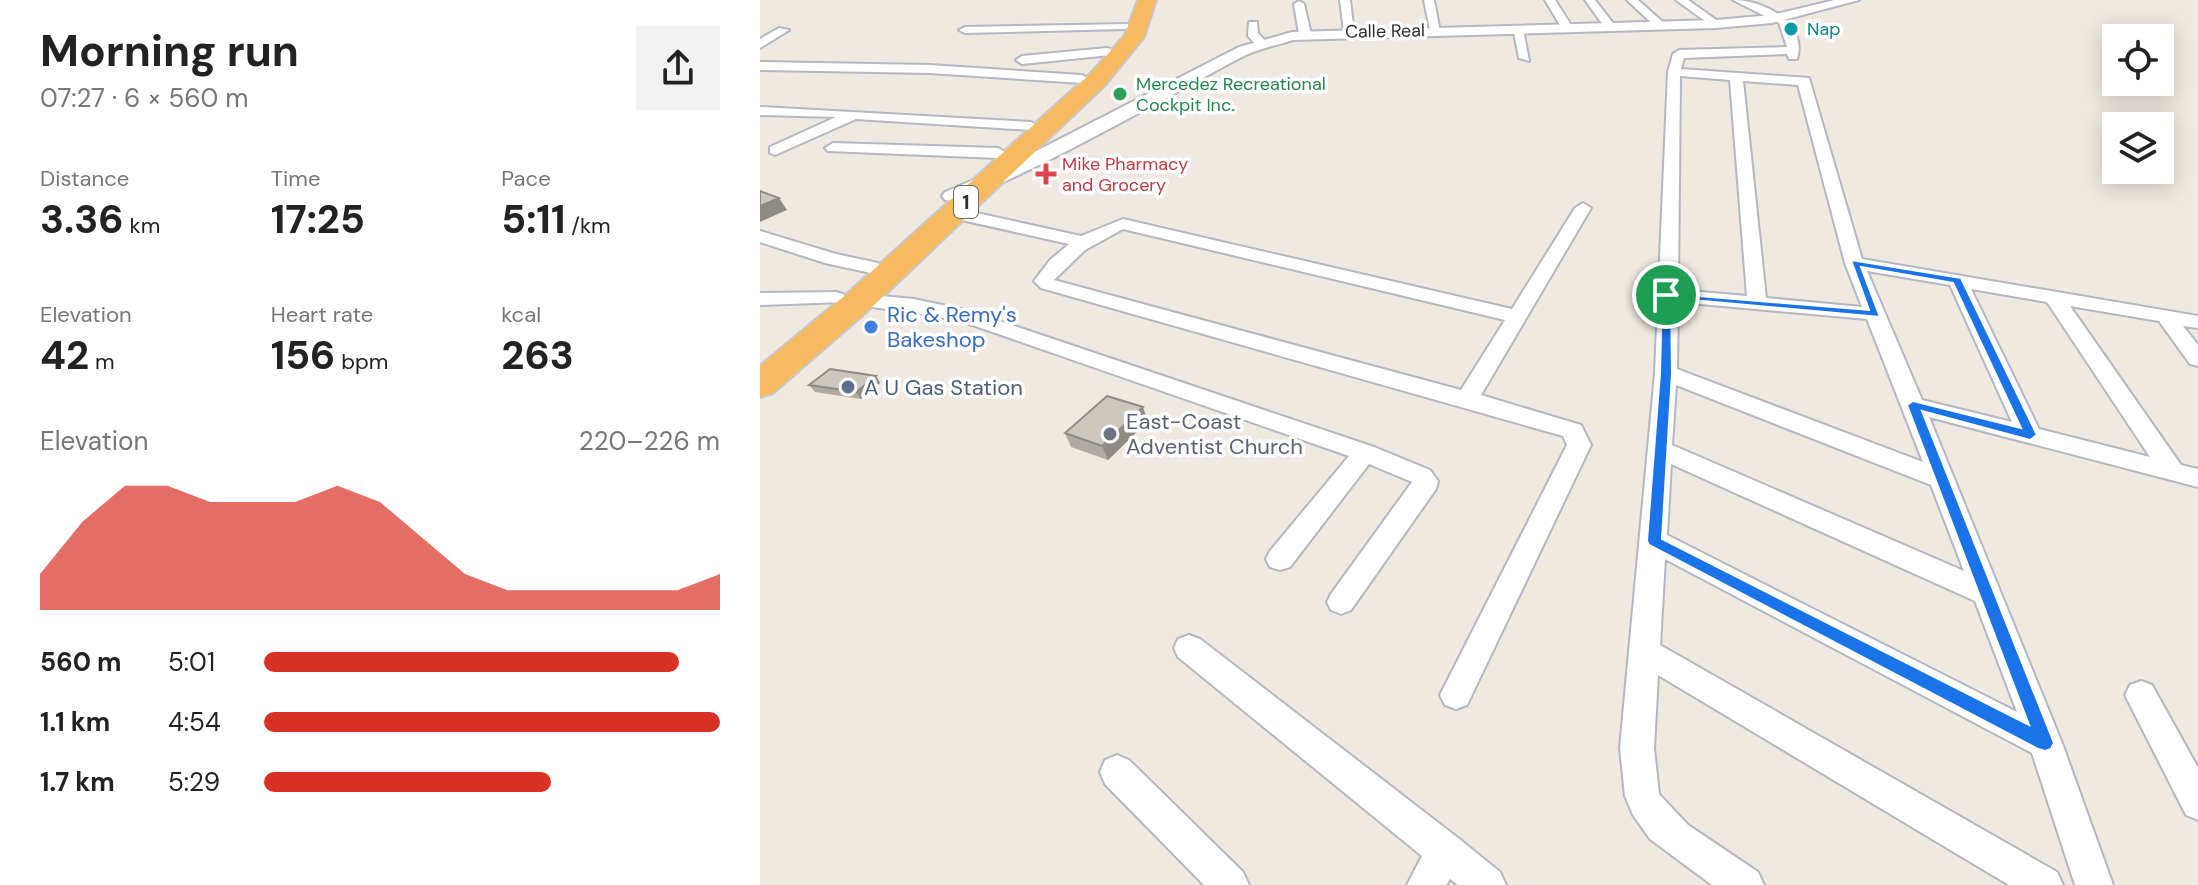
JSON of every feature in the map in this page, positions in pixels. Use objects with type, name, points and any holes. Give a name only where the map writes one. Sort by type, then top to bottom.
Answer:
[{"type":"highway","name":"1","points":[[760,360],[848,299],[871,267],[953,204],[987,183],[1109,68],[1134,37],[1147,0]]},
{"type":"highway","name":"1","points":[[760,385],[848,299],[953,204],[998,153],[1082,79],[1107,52],[1128,13]]},
{"type":"street","points":[[1345,0],[1350,32]]},
{"type":"street","points":[[1429,0],[1436,30]]},
{"type":"street","points":[[1550,0],[1567,28]]},
{"type":"street","points":[[1590,0],[1610,27]]},
{"type":"street","points":[[1632,0],[1662,27]]},
{"type":"street","points":[[1681,0],[1716,24]]},
{"type":"street","points":[[1738,0],[1785,38],[1804,81],[1854,263],[2045,743],[2094,885]]},
{"type":"street","name":"Calle Real","points":[[987,183],[1203,70],[1262,44],[1305,34],[1716,24],[1785,38],[1846,1]]},
{"type":"street","points":[[1299,4],[1305,34]]},
{"type":"street","points":[[965,30],[1128,13]]},
{"type":"street","points":[[1253,24],[1252,34],[1262,44]]},
{"type":"street","points":[[1517,29],[1525,58]]},
{"type":"street","points":[[760,44],[783,30]]},
{"type":"street","points":[[1745,885],[1665,829],[1646,804],[1637,748],[1647,653],[1666,373],[1674,72],[1679,54],[1785,38]]},
{"type":"street","points":[[1022,60],[1107,52]]},
{"type":"street","points":[[760,66],[929,69],[1082,79]]},
{"type":"street","points":[[1674,72],[1804,81]]},
{"type":"street","points":[[1736,76],[1757,303]]},
{"type":"street","points":[[760,111],[1031,126]]},
{"type":"street","points":[[765,128],[790,114]]},
{"type":"street","points":[[775,150],[856,114]]},
{"type":"street","points":[[833,148],[998,153]]},
{"type":"street","points":[[953,204],[1084,242]]},
{"type":"street","points":[[1467,399],[1583,208]]},
{"type":"street","points":[[1456,695],[1579,445],[1577,436],[1563,426],[1044,281],[1046,275],[1084,242],[1115,225],[1133,226],[1515,316]]},
{"type":"street","points":[[760,236],[832,259],[871,267]]},
{"type":"street","points":[[1854,263],[2198,322]]},
{"type":"street","points":[[1957,280],[2030,435]]},
{"type":"street","points":[[1666,295],[1876,314]]},
{"type":"street","points":[[2053,296],[2173,472]]},
{"type":"street","points":[[760,299],[848,299],[914,305],[963,315],[1413,471],[1425,481],[1423,489],[1341,602]]},
{"type":"street","points":[[2165,316],[2198,359]]},
{"type":"street","points":[[1666,373],[1940,478]]},
{"type":"street","points":[[1913,405],[2198,478]]},
{"type":"street","points":[[1660,449],[1985,593]]},
{"type":"street","points":[[1280,559],[1365,453]]},
{"type":"street","points":[[1655,541],[2045,743]]},
{"type":"street","points":[[1189,648],[1487,885]]},
{"type":"street","points":[[1647,653],[2044,885]]},
{"type":"street","points":[[2141,695],[2198,803]]},
{"type":"street","points":[[1117,772],[1230,885]]},
{"type":"street","points":[[1426,885],[1445,851]]},
{"type":"building","points":[[760,191],[779,198],[760,206]]},
{"type":"building","points":[[830,369],[876,376],[856,392],[809,385]]},
{"type":"building","points":[[1107,396],[1143,407],[1102,446],[1065,433]]},
{"type":"place","name":"Nap","points":[[1791,29]]},
{"type":"place","name":"Mercedez Recreational Cockpit Inc.","points":[[1120,94]]},
{"type":"place","name":"Mike Pharmacy and Grocery","points":[[1046,174]]},
{"type":"place","name":"Ric & Remy's Bakeshop","points":[[871,327]]},
{"type":"place","name":"A U Gas Station","points":[[848,387]]},
{"type":"place","name":"East-Coast Adventist Church","points":[[1110,434]]},
{"type":"route","points":[[1854,263],[1957,280],[2030,435],[1913,405],[2045,743],[1655,541],[1666,373],[1666,295],[1876,314],[1854,263]]}]
